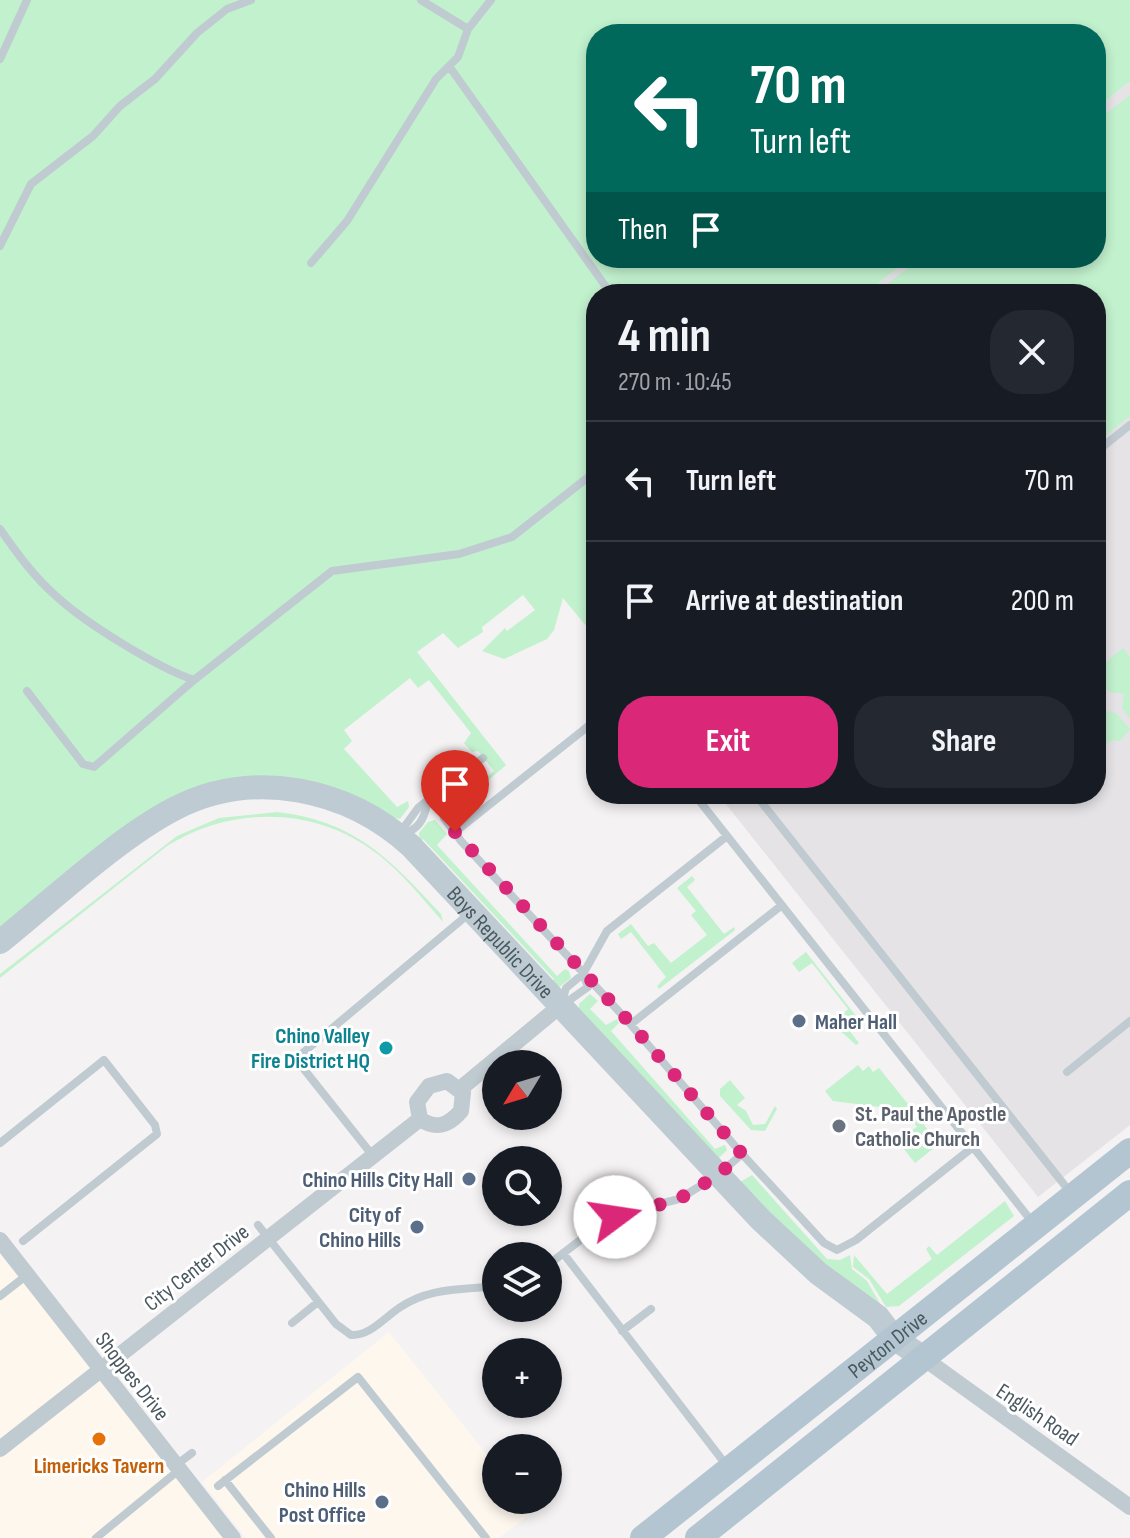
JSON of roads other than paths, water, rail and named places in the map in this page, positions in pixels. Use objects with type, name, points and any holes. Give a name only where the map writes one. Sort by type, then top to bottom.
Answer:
[{"type":"main road","name":"Boys Republic Drive","points":[[0,942],[148,825],[203,797],[256,788],[299,790],[352,806],[399,835],[467,916],[711,1178],[783,1242],[878,1317],[894,1338],[922,1357]]},
{"type":"main road","name":"Boys Republic Drive","points":[[0,962],[163,833],[203,814],[239,805],[302,806],[353,823],[397,854],[467,916]]},
{"type":"main road","name":"Peyton Drive","points":[[643,1538],[1130,1151]]},
{"type":"main road","name":"Peyton Drive","points":[[698,1538],[1130,1193]]},
{"type":"street","points":[[460,1089],[555,1011]]},
{"type":"street","points":[[447,1081],[460,1089],[464,1102],[461,1111],[447,1124],[429,1125],[420,1119],[417,1102],[429,1086],[447,1081]]},
{"type":"street","name":"City Center Drive","points":[[0,1449],[101,1369],[263,1232],[373,1156],[420,1119]]},
{"type":"street","name":"Shoppes Drive","points":[[0,1240],[233,1538]]},
{"type":"street","name":"English Road","points":[[922,1357],[1130,1507]]},
{"type":"lane","points":[[0,59],[27,0]]},
{"type":"lane","points":[[0,246],[31,184],[93,136],[120,106],[155,79],[197,33],[227,9],[251,0]]},
{"type":"lane","points":[[421,0],[468,29]]},
{"type":"lane","points":[[311,263],[347,221],[436,79],[458,57],[468,29],[491,0]]},
{"type":"lane","points":[[449,66],[586,259]]},
{"type":"lane","points":[[1106,444],[1130,425]]},
{"type":"lane","points":[[27,691],[83,764],[94,767],[194,680],[332,571],[459,554],[512,537],[586,479]]},
{"type":"lane","points":[[0,529],[29,569],[58,599],[166,671],[194,680]]},
{"type":"lane","points":[[455,832],[586,728]]},
{"type":"lane","points":[[399,835],[412,831],[425,818],[427,804],[483,758]]},
{"type":"lane","points":[[702,804],[1036,1226]]},
{"type":"lane","points":[[763,804],[1073,1196]]},
{"type":"lane","points":[[444,818],[631,1024],[742,1154],[829,1247],[842,1249],[856,1240],[973,1147]]},
{"type":"lane","points":[[583,974],[607,931],[727,836]]},
{"type":"lane","points":[[631,1024],[782,905]]},
{"type":"lane","points":[[373,1156],[299,1063],[299,1056],[467,916]]},
{"type":"lane","points":[[555,1011],[588,987],[583,974]]},
{"type":"lane","points":[[1067,1072],[1130,1021]]},
{"type":"lane","points":[[0,1143],[104,1060],[155,1125],[157,1134],[23,1241]]},
{"type":"lane","points":[[730,1470],[563,1253],[601,1224],[628,1212],[669,1203],[711,1178],[742,1154]]},
{"type":"lane","points":[[263,1232],[343,1331],[356,1336],[427,1294],[482,1288]]},
{"type":"lane","points":[[0,1296],[27,1275]]},
{"type":"lane","points":[[292,1323],[318,1302]]},
{"type":"lane","points":[[622,1331],[651,1309]]},
{"type":"lane","points":[[271,1538],[222,1483],[358,1377],[486,1538]]},
{"type":"lane","points":[[96,1538],[192,1453]]},
{"type":"place","name":"Maher Hall","points":[[799,1021]]},
{"type":"place","name":"Chino Valley Fire District HQ","points":[[386,1048]]},
{"type":"place","name":"St. Paul the Apostle Catholic Church","points":[[839,1126]]},
{"type":"place","name":"Chino Hills City Hall","points":[[469,1179]]},
{"type":"place","name":"City of Chino Hills","points":[[417,1227]]},
{"type":"place","name":"Limericks Tavern","points":[[99,1439]]},
{"type":"place","name":"Chino Hills Post Office","points":[[382,1502]]}]
